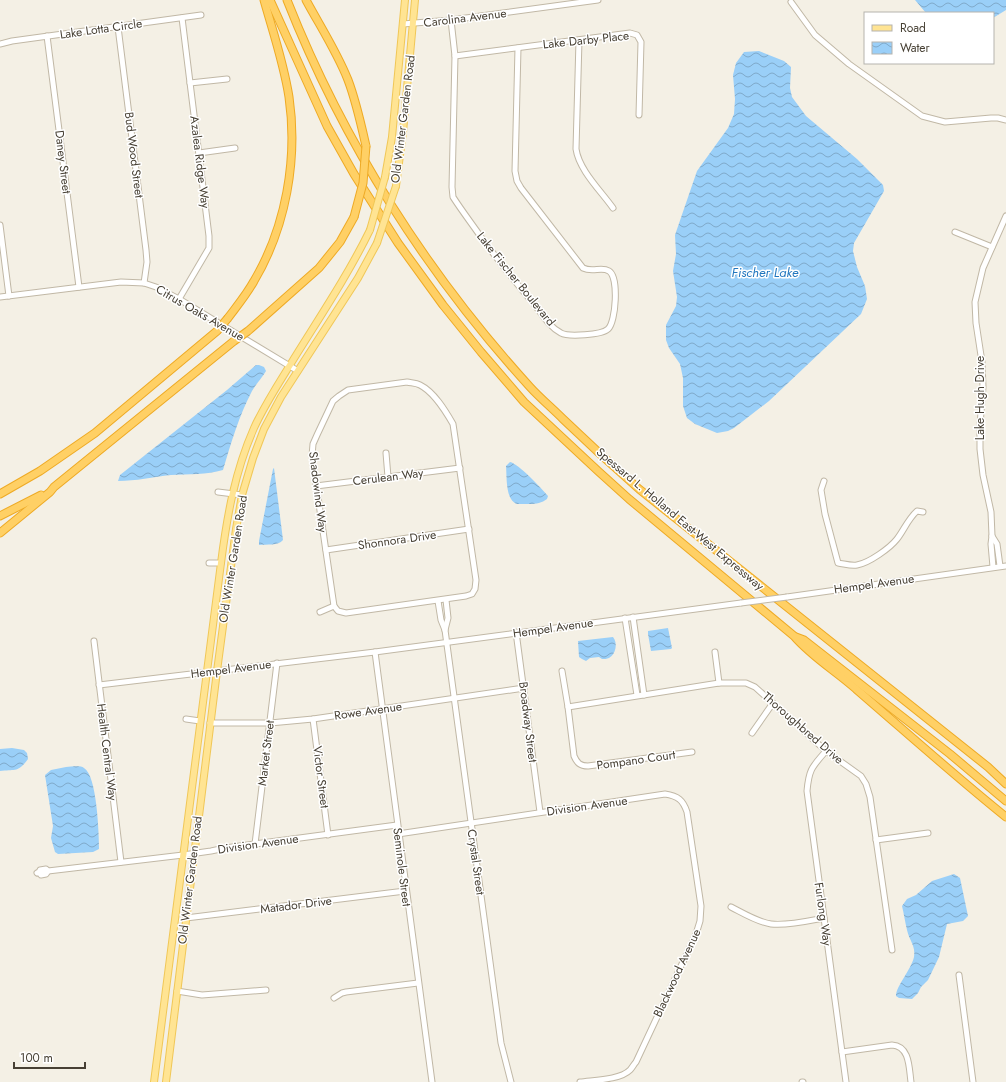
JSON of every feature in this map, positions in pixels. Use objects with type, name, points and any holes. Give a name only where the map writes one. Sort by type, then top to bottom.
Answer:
[{"type":"highway","points":[[0,494],[40,471],[95,433],[217,331],[255,280],[270,250],[281,220],[288,187],[291,159],[289,97],[264,0]]},
{"type":"highway","name":"Spessard L. Holland East-West Expressway","points":[[270,0],[327,126],[354,174],[402,249],[443,305],[481,352],[524,402],[603,476],[794,636]]},
{"type":"highway","name":"Spessard L. Holland East-West Expressway","points":[[288,0],[296,22],[337,110],[365,162],[397,216],[474,322],[530,388],[604,458],[677,520],[988,768]]},
{"type":"highway","points":[[0,516],[30,502],[54,487],[248,331],[319,268],[340,242],[354,217],[363,183],[366,146],[360,117],[348,80],[337,56],[306,0]]},
{"type":"highway","points":[[0,532],[50,492],[54,487]]},
{"type":"highway","points":[[794,636],[804,640],[944,750],[1006,801]]},
{"type":"highway","points":[[794,636],[802,645],[855,688],[937,760],[1006,817]]},
{"type":"highway","points":[[988,768],[999,773],[1006,779]]},
{"type":"highway","points":[[988,768],[1006,784]]},
{"type":"main road","name":"Old Winter Garden Road","points":[[154,1082],[200,721],[232,493],[242,458],[254,427],[268,400],[357,256],[370,230],[386,177],[392,137],[405,0]]},
{"type":"main road","name":"Old Winter Garden Road","points":[[166,1082],[210,723],[236,529],[242,495],[253,458],[264,429],[281,397],[358,278],[378,243],[396,186],[402,145],[415,0]]},
{"type":"street","name":"Carolina Avenue","points":[[403,24],[451,20],[598,0]]},
{"type":"street","points":[[792,2],[815,34],[848,64],[922,116],[945,122],[991,118],[1006,120]]},
{"type":"street","name":"Lake Lotta Circle","points":[[0,44],[12,41],[201,15]]},
{"type":"street","name":"Azalea Ridge Way","points":[[179,299],[209,248],[209,236],[182,18]]},
{"type":"street","name":"Lake Fischer Boulevard","points":[[451,20],[455,56],[453,197],[509,275],[552,327],[562,333],[572,336],[603,332],[608,329],[611,323],[616,298],[614,277],[610,272],[604,269],[589,271],[583,268],[517,181],[515,171],[518,48]]},
{"type":"street","name":"Bud Wood Street","points":[[118,27],[146,250],[147,262],[144,283]]},
{"type":"street","name":"Lake Darby Place","points":[[455,56],[630,33],[637,35],[641,42],[639,115]]},
{"type":"street","name":"Daney Street","points":[[47,36],[79,287]]},
{"type":"street","points":[[579,40],[576,149],[582,167],[613,208]]},
{"type":"street","points":[[190,83],[227,79]]},
{"type":"street","points":[[199,153],[235,148]]},
{"type":"street","name":"Lake Hugh Drive","points":[[993,567],[991,512],[983,475],[980,450],[983,387],[982,362],[976,323],[975,302],[983,268],[1006,216]]},
{"type":"street","points":[[0,225],[9,296]]},
{"type":"street","points":[[955,232],[992,247]]},
{"type":"street","name":"Citrus Oaks Avenue","points":[[0,298],[121,282],[144,283],[156,286],[179,299],[298,371]]},
{"type":"street","name":"Shadowind Way","points":[[408,382],[419,385],[428,391],[448,414],[454,429],[460,468],[476,580],[476,589],[472,594],[446,600],[346,613],[338,611],[334,606],[312,456],[313,444],[333,401],[348,390],[408,382]]},
{"type":"street","points":[[386,453],[388,477]]},
{"type":"street","name":"Cerulean Way","points":[[316,486],[460,468]]},
{"type":"street","points":[[824,481],[821,490],[825,514],[838,563],[858,565],[873,558],[896,540],[911,516],[917,511],[923,512]]},
{"type":"street","points":[[218,492],[242,495]]},
{"type":"street","name":"Shonnora Drive","points":[[326,550],[469,529]]},
{"type":"street","name":"Lake Hugh Drive","points":[[992,536],[997,544],[1000,566]]},
{"type":"street","points":[[209,563],[221,563]]},
{"type":"street","name":"Hempel Avenue","points":[[99,685],[374,652],[1006,566]]},
{"type":"street","points":[[446,600],[448,618],[446,630],[447,642]]},
{"type":"street","points":[[438,601],[441,620],[446,630]]},
{"type":"street","points":[[320,612],[334,606]]},
{"type":"street","points":[[633,617],[644,695]]},
{"type":"street","points":[[626,618],[636,695]]},
{"type":"street","name":"Broadway Street","points":[[516,632],[540,812]]},
{"type":"street","name":"Health Central Way","points":[[94,641],[121,862]]},
{"type":"street","name":"Crystal Street","points":[[447,642],[501,1043],[511,1082]]},
{"type":"street","name":"Seminole Street","points":[[374,652],[432,1082]]},
{"type":"street","points":[[715,652],[719,683]]},
{"type":"street","name":"Market Street","points":[[255,844],[277,663]]},
{"type":"street","name":"Pompano Court","points":[[562,671],[574,756],[577,763],[583,766],[692,752]]},
{"type":"street","name":"Thoroughbred Drive","points":[[568,707],[719,683],[746,683],[755,687],[826,751],[861,776],[866,784],[870,797],[892,950]]},
{"type":"street","name":"Rowe Avenue","points":[[210,723],[270,723],[313,719],[524,688]]},
{"type":"street","points":[[752,733],[773,703]]},
{"type":"street","points":[[186,719],[200,721]]},
{"type":"street","name":"Victor Street","points":[[313,719],[328,835]]},
{"type":"street","name":"Furlong Way","points":[[826,751],[813,765],[808,775],[807,791],[846,1082]]},
{"type":"street","name":"Division Avenue","points":[[398,834],[665,794],[674,795],[680,798]]},
{"type":"street","name":"Blackwood Avenue","points":[[580,1082],[611,1078],[631,1070],[696,934],[700,921],[701,906],[688,812],[685,804],[680,798]]},
{"type":"street","name":"Division Avenue","points":[[38,873],[46,874],[48,871],[194,854],[225,848],[397,825]]},
{"type":"street","points":[[876,840],[928,833]]},
{"type":"street","name":"Matador Drive","points":[[186,918],[406,891]]},
{"type":"street","points":[[731,907],[759,921],[770,924],[824,918]]},
{"type":"street","points":[[959,975],[973,1082]]},
{"type":"street","points":[[334,998],[346,992],[418,983]]},
{"type":"street","points":[[177,991],[202,995],[266,990]]},
{"type":"street","points":[[842,1052],[892,1045],[898,1046],[903,1049],[907,1056],[911,1082]]},
{"type":"water","points":[[915,0],[1006,0],[1006,10],[994,17],[994,12],[925,12]]},
{"type":"water","name":"Fischer Lake","points":[[759,51],[784,61],[791,67],[790,88],[792,97],[806,116],[857,159],[883,185],[884,191],[854,243],[853,251],[857,267],[865,286],[867,299],[861,314],[769,401],[734,428],[717,433],[695,424],[687,418],[683,406],[683,378],[680,364],[669,348],[666,340],[666,325],[676,306],[677,297],[673,271],[676,254],[675,235],[697,171],[728,128],[734,114],[735,99],[733,75],[736,63],[744,52]]},
{"type":"water","points":[[256,365],[264,367],[266,371],[252,391],[243,410],[223,470],[204,474],[171,475],[138,480],[118,481],[120,475],[227,390]]},
{"type":"water","points":[[510,462],[519,467],[535,482],[548,496],[547,499],[534,504],[517,504],[513,502],[510,498],[507,481],[506,466]]},
{"type":"water","points":[[274,468],[283,540],[275,544],[259,545],[273,469]]},
{"type":"water","points":[[668,628],[672,648],[651,651],[648,631]]},
{"type":"water","points":[[613,637],[615,639],[616,648],[609,658],[590,658],[586,661],[579,657],[578,641]]},
{"type":"water","points":[[12,748],[24,750],[27,753],[28,759],[16,770],[0,771],[0,749]]},
{"type":"water","points":[[78,766],[84,768],[92,782],[98,819],[99,842],[99,849],[93,852],[58,854],[55,852],[51,838],[53,826],[45,775],[51,770]]},
{"type":"water","points":[[954,874],[960,878],[968,916],[963,921],[947,924],[939,957],[928,980],[921,987],[918,993],[912,999],[899,998],[896,996],[897,992],[914,957],[913,946],[908,934],[902,906],[907,899],[916,895],[932,881]]}]
